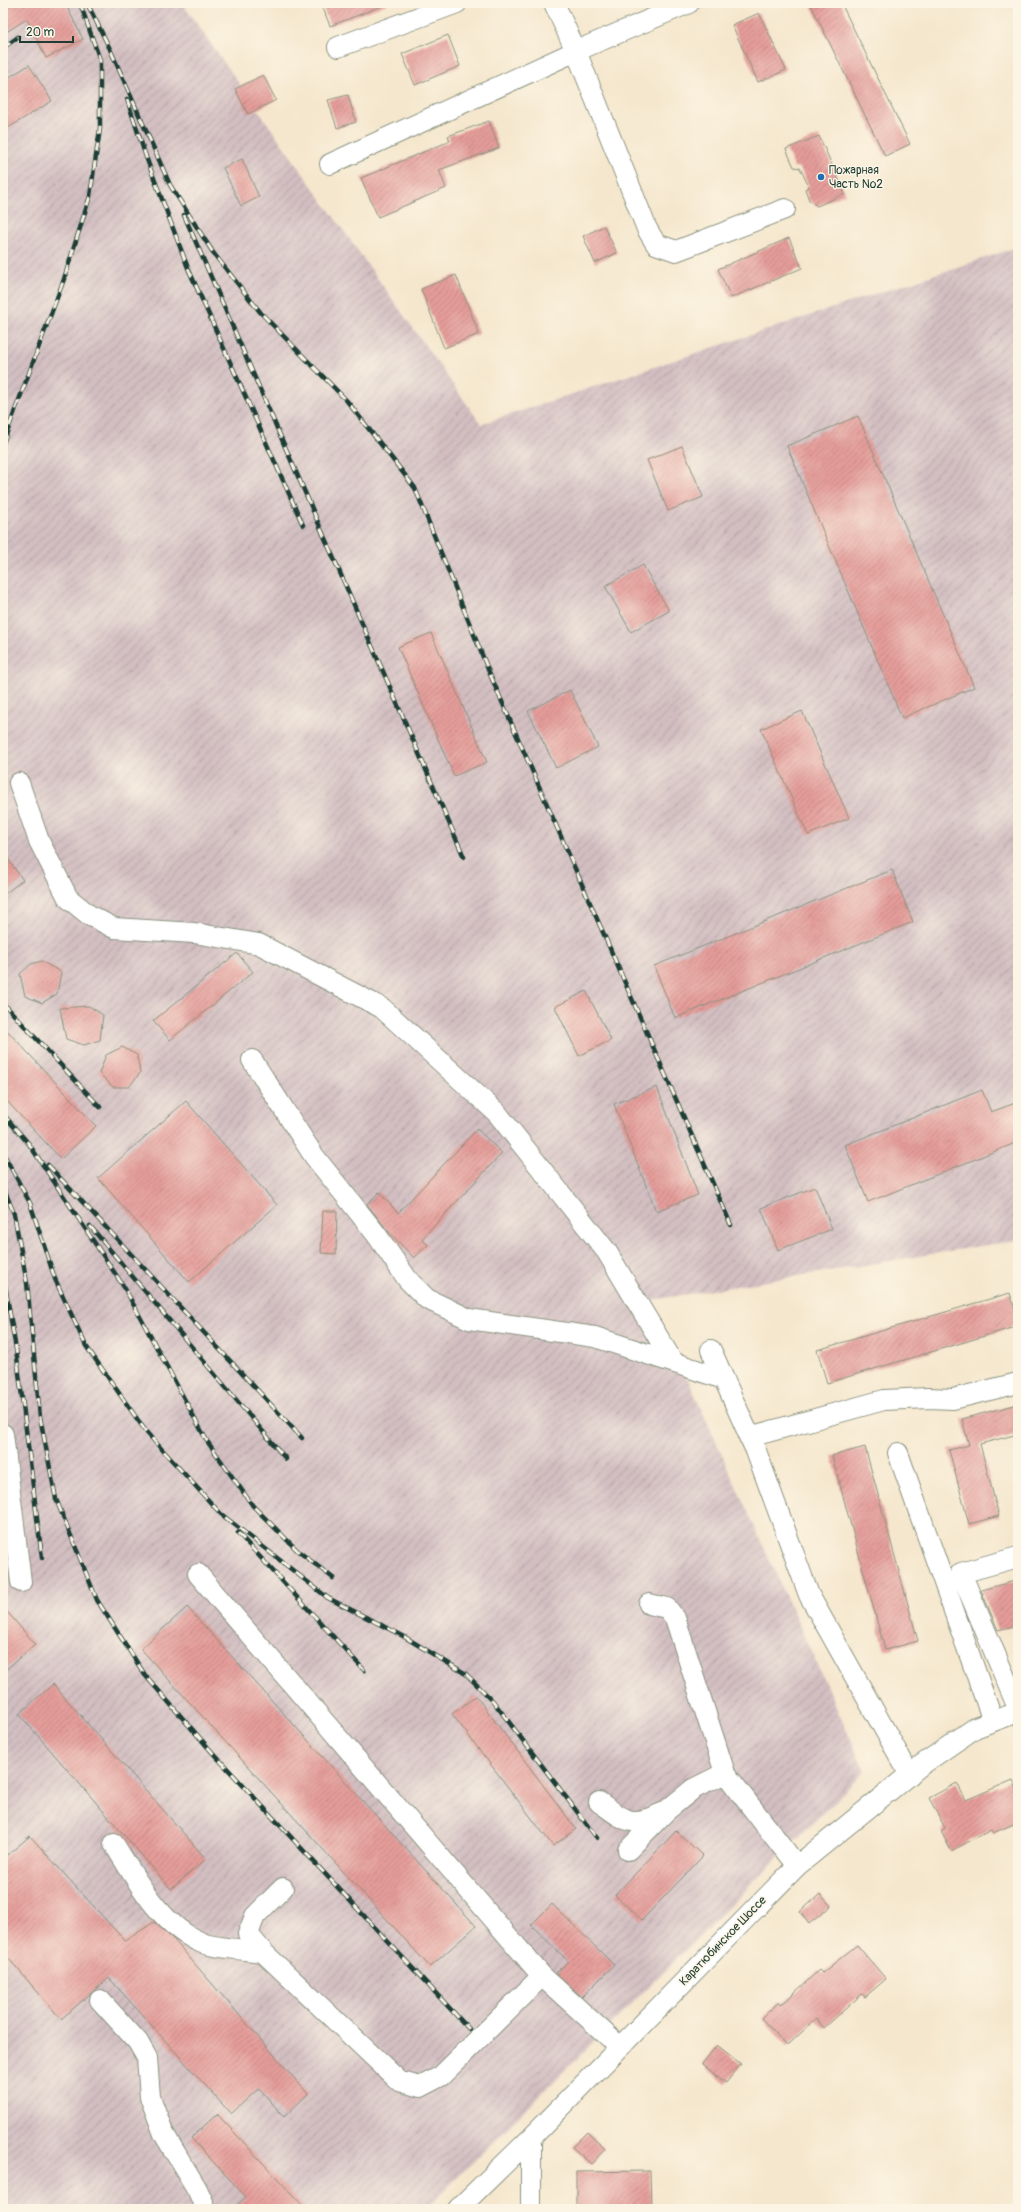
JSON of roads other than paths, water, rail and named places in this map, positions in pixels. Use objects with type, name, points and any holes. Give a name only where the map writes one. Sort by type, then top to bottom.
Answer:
[{"type":"street","points":[[338,47],[457,3]]},
{"type":"street","points":[[554,3],[576,51],[647,229],[656,244],[676,251],[785,209]]},
{"type":"street","points":[[330,164],[576,51],[688,3]]},
{"type":"street","points":[[20,783],[39,841],[68,898],[89,915],[114,928],[194,933],[259,944],[382,1008],[496,1113],[607,1252],[673,1362]]},
{"type":"street","points":[[252,1060],[314,1156],[376,1234],[408,1280],[427,1299],[469,1319],[595,1337],[724,1379]]},
{"type":"street","points":[[711,1350],[749,1437],[809,1595],[910,1775]]},
{"type":"street","points":[[749,1437],[884,1400],[928,1398],[953,1399],[1018,1383]]},
{"type":"street","points":[[3,1434],[21,1582]]},
{"type":"street","points":[[898,1453],[993,1721]]},
{"type":"street","points":[[1018,1557],[961,1573],[1018,1708]]},
{"type":"street","points":[[198,1574],[542,1976],[620,2047]]},
{"type":"street","points":[[649,1604],[668,1608],[675,1618],[725,1773],[797,1866]]},
{"type":"street","name":"Каратюбинское Шоссе","points":[[458,2209],[531,2138],[797,1866],[910,1775],[975,1728],[1018,1712]]},
{"type":"street","points":[[628,1850],[666,1811],[693,1789],[725,1773]]},
{"type":"street","points":[[599,1802],[627,1822],[646,1820],[666,1811]]},
{"type":"street","points":[[114,1844],[152,1904],[178,1928],[203,1943],[263,1952]]},
{"type":"street","points":[[283,1888],[255,1916],[248,1934],[263,1952],[399,2081],[420,2087],[441,2076],[542,1976]]},
{"type":"street","points":[[100,2000],[138,2042],[147,2058],[150,2097],[164,2134],[197,2189],[203,2202],[202,2209]]},
{"type":"street","points":[[531,2138],[531,2209]]},
{"type":"railway","points":[[3,443],[64,279],[90,196],[100,129],[100,60],[80,3]]},
{"type":"railway","points":[[87,3],[110,49],[170,185],[214,254],[261,313],[347,401],[415,488],[489,672],[731,1225]]},
{"type":"railway","points":[[3,48],[18,37]]},
{"type":"railway","points":[[127,99],[146,157],[188,268],[303,525]]},
{"type":"railway","points":[[184,215],[464,857]]},
{"type":"railway","points":[[3,1003],[100,1107]]},
{"type":"railway","points":[[3,1114],[29,1144],[124,1287],[207,1441],[253,1506],[298,1551],[333,1578]]},
{"type":"railway","points":[[3,1153],[30,1203],[55,1279],[86,1346],[147,1433],[221,1514],[328,1598],[403,1636],[466,1674],[493,1701],[597,1838]]},
{"type":"railway","points":[[48,1165],[302,1438]]},
{"type":"railway","points":[[3,1186],[14,1214],[27,1283],[40,1417],[56,1499],[97,1600],[145,1675],[212,1752],[469,2029]]},
{"type":"railway","points":[[90,1226],[286,1459]]},
{"type":"railway","points":[[3,1274],[16,1349],[42,1558]]},
{"type":"railway","points":[[238,1533],[364,1670]]},
{"type":"place","name":"Пожарная Часть №2","points":[[821,177]]}]
